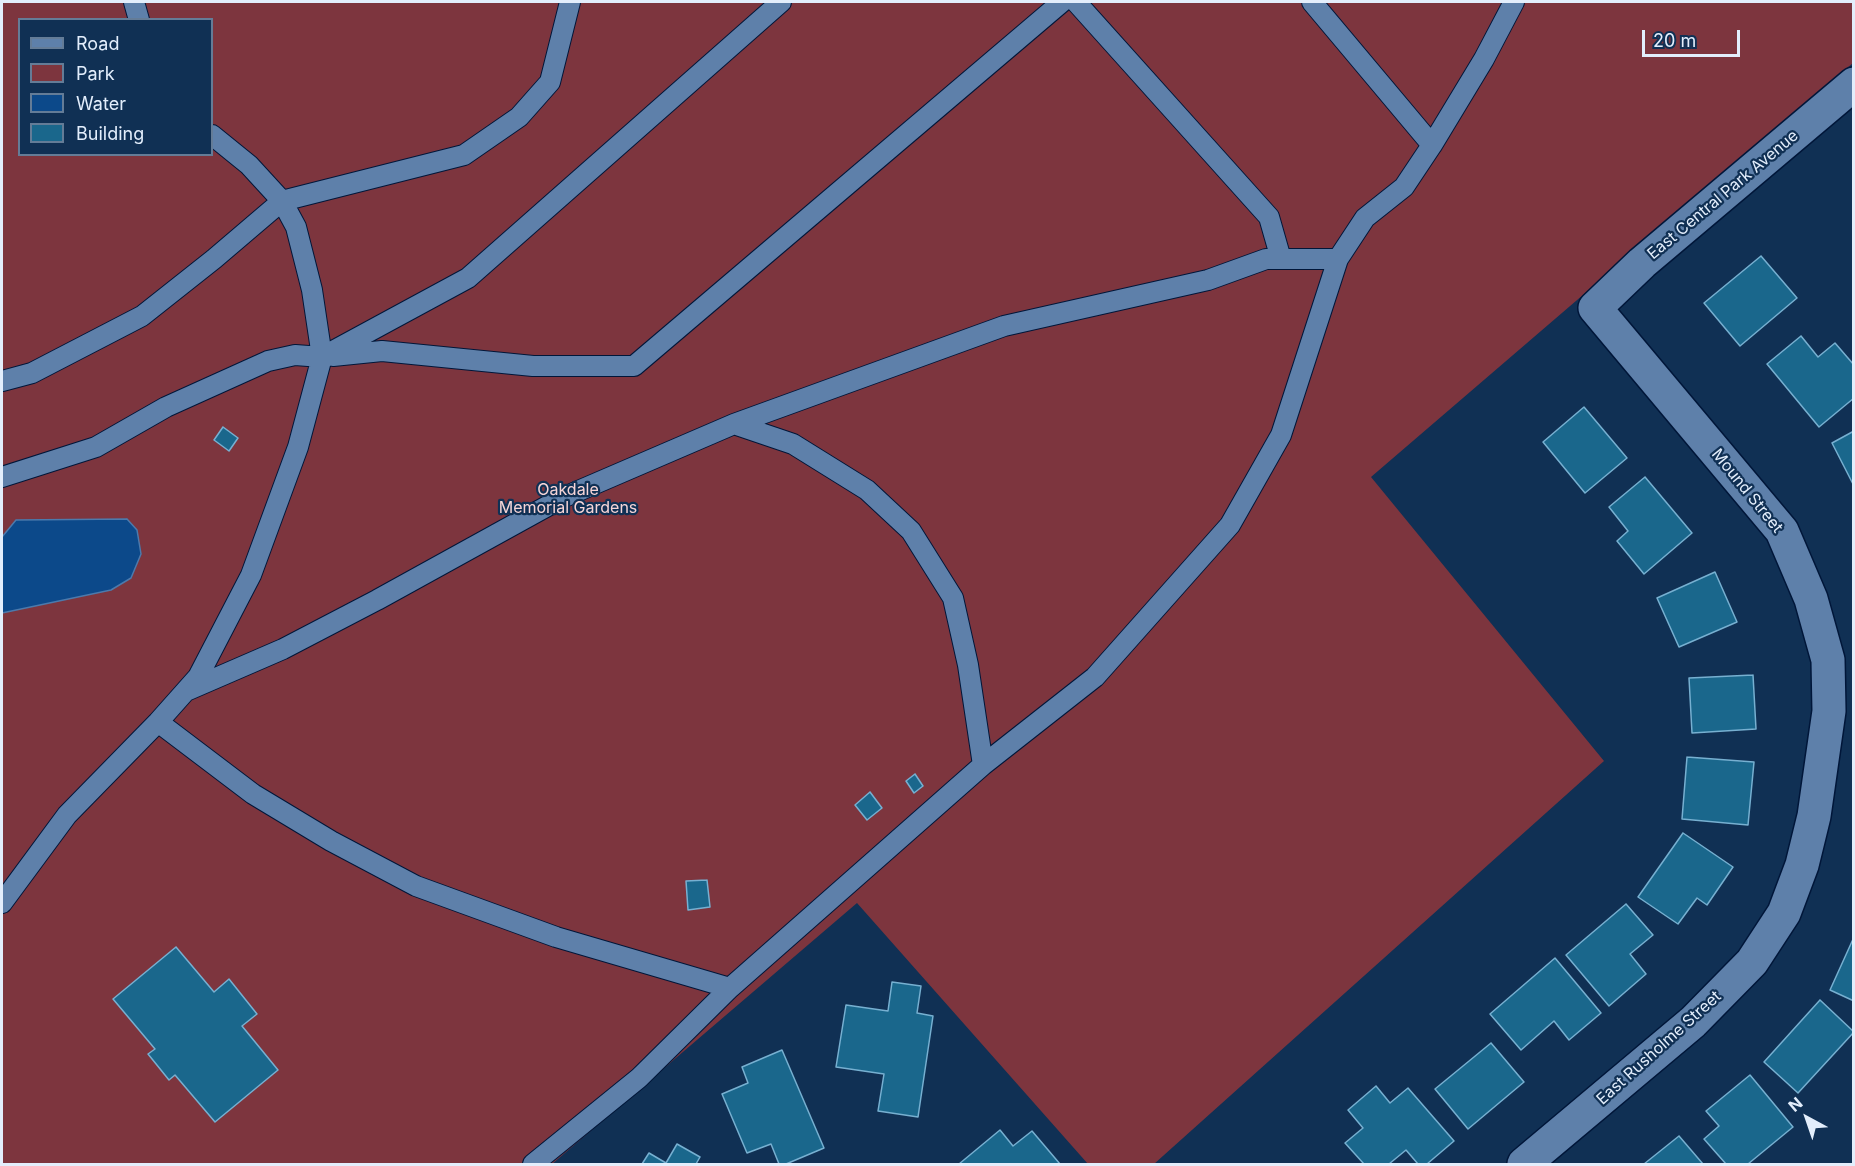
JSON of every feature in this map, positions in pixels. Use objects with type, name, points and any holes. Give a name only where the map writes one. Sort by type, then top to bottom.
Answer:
[{"type":"street","name":"East Central Park Avenue","points":[[1594,308],[1642,263],[1854,84]]},
{"type":"street","name":"Mound Street","points":[[1594,308],[1782,531],[1811,599],[1828,660],[1829,711],[1814,816]]},
{"type":"street","name":"East Rusholme Street","points":[[1524,1164],[1693,1022],[1752,962],[1784,913],[1802,865],[1814,816]]},
{"type":"lane","points":[[134,2],[138,18]]},
{"type":"lane","points":[[2,381],[32,373],[142,316],[282,201],[464,155],[473,149],[519,117],[550,82],[570,2]]},
{"type":"lane","points":[[322,357],[468,278],[781,2]]},
{"type":"lane","points":[[2,477],[96,447],[166,407],[268,361],[295,355],[322,357],[382,351],[533,366],[634,366],[1062,2]]},
{"type":"lane","points":[[1076,2],[1269,217],[1281,259]]},
{"type":"lane","points":[[1312,2],[1432,146]]},
{"type":"lane","points":[[533,1164],[639,1078],[730,988],[983,765],[1095,677],[1230,525],[1281,435],[1338,259],[1365,218],[1404,187],[1432,146],[1484,59],[1514,2]]},
{"type":"lane","points":[[2,903],[67,815],[158,722],[198,677],[250,575],[298,447],[322,357],[312,290],[296,227],[282,201],[249,165],[213,136]]},
{"type":"lane","points":[[186,691],[283,649],[562,498],[734,424],[1005,326],[1208,280],[1266,259],[1338,259]]},
{"type":"lane","points":[[734,424],[794,444],[867,490],[911,531],[952,598],[968,665],[983,765]]},
{"type":"lane","points":[[158,722],[254,794],[331,841],[416,886],[556,937],[730,988]]},
{"type":"green space","name":"Oakdale Memorial Gardens","points":[[2,2],[1853,2],[1853,63],[1371,477],[1604,761],[1154,1164],[1088,1164],[857,903],[552,1164],[2,1164]]},
{"type":"water","points":[[127,519],[137,530],[141,554],[131,578],[111,590],[2,613],[2,537],[16,520]]},
{"type":"building","points":[[1761,256],[1797,298],[1740,346],[1704,303]]},
{"type":"building","points":[[1801,336],[1818,357],[1835,343],[1854,365],[1854,398],[1819,427],[1767,364]]},
{"type":"building","points":[[1584,407],[1627,458],[1585,493],[1543,442]]},
{"type":"building","points":[[223,427],[238,438],[229,451],[214,440]]},
{"type":"building","points":[[1854,431],[1854,486],[1832,443]]},
{"type":"building","points":[[1645,477],[1692,533],[1644,574],[1617,541],[1628,531],[1609,507]]},
{"type":"building","points":[[1715,572],[1737,622],[1679,647],[1657,598]]},
{"type":"building","points":[[1753,675],[1756,729],[1692,733],[1689,678]]},
{"type":"building","points":[[1687,757],[1754,762],[1748,825],[1682,819]]},
{"type":"building","points":[[915,774],[923,786],[914,793],[906,781]]},
{"type":"building","points":[[870,792],[882,808],[867,820],[855,805]]},
{"type":"building","points":[[1683,833],[1733,867],[1707,905],[1697,898],[1678,924],[1638,897]]},
{"type":"building","points":[[707,880],[710,907],[688,910],[686,881]]},
{"type":"building","points":[[1626,904],[1653,935],[1630,954],[1646,974],[1609,1006],[1566,955]]},
{"type":"building","points":[[1854,937],[1854,1001],[1830,990]]},
{"type":"building","points":[[176,947],[214,992],[229,979],[257,1014],[242,1026],[278,1070],[215,1122],[175,1075],[169,1080],[148,1054],[155,1049],[113,999]]},
{"type":"building","points":[[1555,958],[1601,1013],[1569,1040],[1554,1021],[1521,1050],[1490,1014]]},
{"type":"building","points":[[892,982],[921,986],[917,1013],[933,1016],[918,1117],[878,1111],[884,1074],[836,1067],[846,1005],[888,1011]]},
{"type":"building","points":[[1820,1000],[1854,1032],[1798,1093],[1764,1062]]},
{"type":"building","points":[[1491,1043],[1524,1082],[1468,1129],[1435,1089]]},
{"type":"building","points":[[782,1050],[824,1148],[786,1164],[779,1164],[771,1144],[747,1153],[722,1094],[748,1083],[742,1067]]},
{"type":"building","points":[[1750,1075],[1793,1127],[1748,1164],[1726,1164],[1704,1139],[1719,1126],[1706,1111]]},
{"type":"building","points":[[1376,1086],[1390,1103],[1408,1088],[1454,1141],[1427,1164],[1418,1164],[1406,1150],[1389,1164],[1364,1164],[1345,1143],[1363,1128],[1348,1110]]},
{"type":"building","points":[[1000,1130],[1013,1146],[1032,1131],[1060,1164],[959,1164]]},
{"type":"building","points":[[1679,1136],[1703,1164],[1644,1164]]},
{"type":"building","points":[[677,1144],[700,1157],[696,1164],[642,1164],[649,1153],[666,1163]]}]
